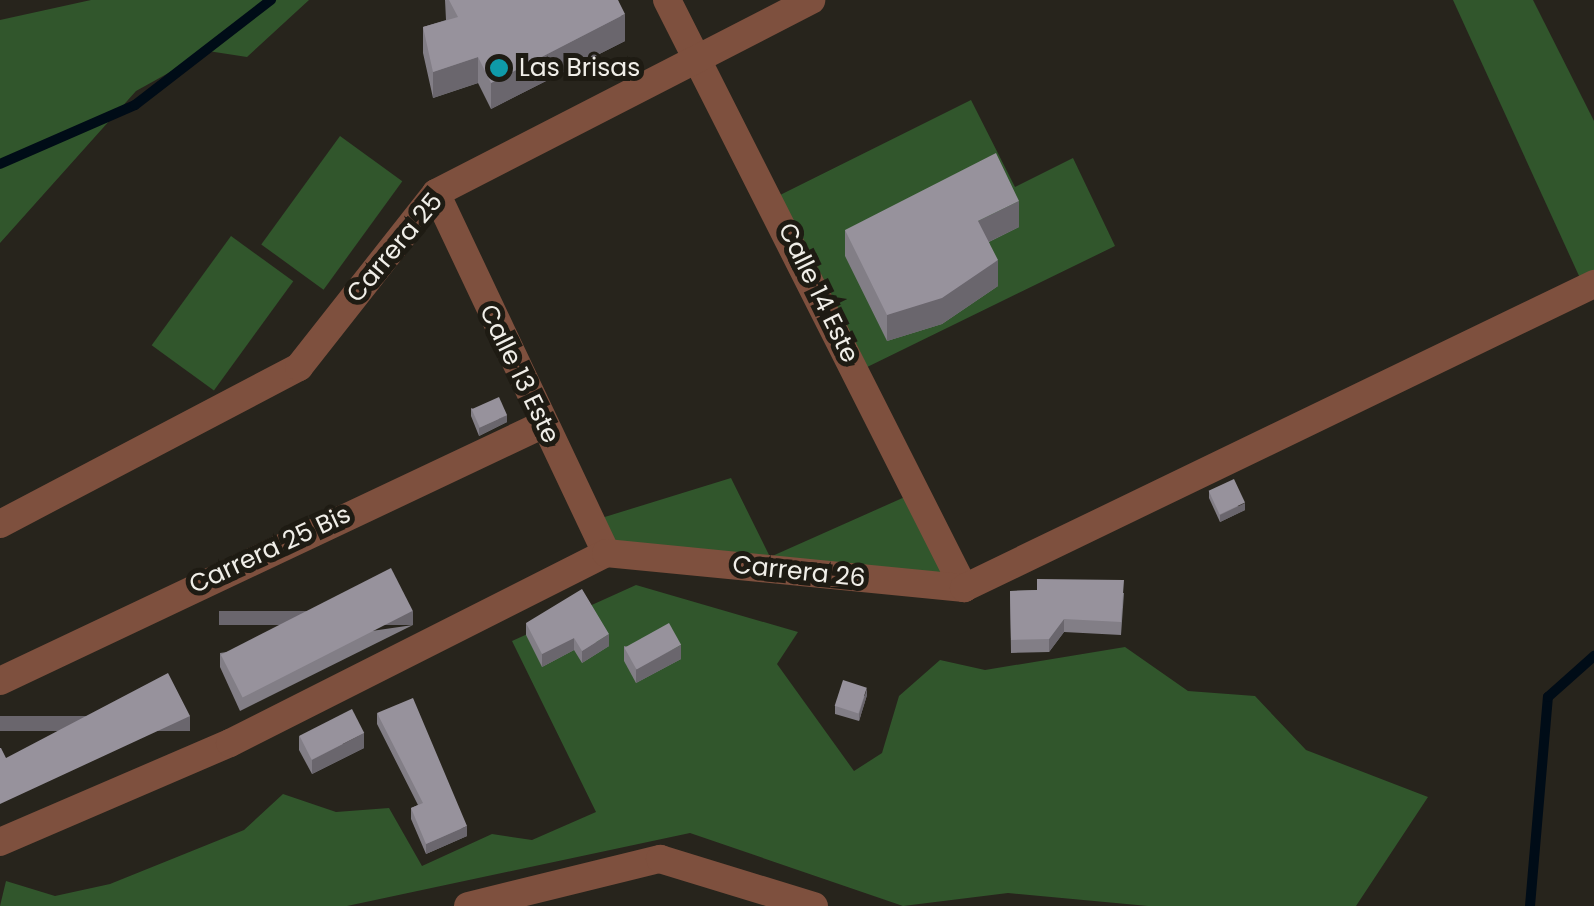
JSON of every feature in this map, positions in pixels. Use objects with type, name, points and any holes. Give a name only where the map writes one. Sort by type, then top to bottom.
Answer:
[{"type":"street","name":"Calle 14 Este","points":[[666,0],[964,588]]},
{"type":"street","name":"Carrera 25","points":[[0,524],[299,367],[436,193],[811,0]]},
{"type":"street","name":"Calle 13 Este","points":[[436,193],[542,425],[606,553]]},
{"type":"street","points":[[964,588],[1594,284]]},
{"type":"street","name":"Carrera 25 Bis","points":[[0,681],[542,425]]},
{"type":"street","points":[[0,842],[230,743],[606,553]]},
{"type":"street","name":"Carrera 26","points":[[606,553],[964,588]]},
{"type":"street","points":[[468,906],[660,860],[814,906]]},
{"type":"green space","points":[[91,0],[309,0],[247,57],[208,51],[136,91],[0,243],[0,20]]},
{"type":"green space","points":[[1453,0],[1533,0],[1594,121],[1594,284],[1585,289]]},
{"type":"green space","points":[[971,100],[1015,187],[1073,158],[1115,246],[857,372],[772,199]]},
{"type":"green space","points":[[340,136],[402,181],[324,290],[261,244]]},
{"type":"green space","points":[[231,236],[293,281],[214,390],[152,345]]},
{"type":"green space","points":[[731,478],[770,557],[916,492],[964,588],[627,556],[595,520]]},
{"type":"green space","points":[[636,585],[798,632],[777,664],[854,771],[882,753],[899,696],[940,660],[985,670],[1125,647],[1188,691],[1255,696],[1306,750],[1428,797],[1356,906],[1148,906],[1008,893],[903,906],[690,833],[347,906],[0,906],[6,881],[55,896],[110,884],[244,830],[283,794],[336,812],[389,808],[422,866],[492,834],[532,840],[596,812],[512,641]]},
{"type":"building","name":"Las Brisas","points":[[449,0],[618,0],[625,14],[491,83],[478,57],[433,72],[423,27],[458,17]]},
{"type":"building","points":[[996,153],[1019,201],[978,221],[998,260],[942,298],[887,315],[845,230]]},
{"type":"building","points":[[499,397],[507,415],[480,427],[472,409]]},
{"type":"building","points":[[1234,479],[1245,503],[1220,514],[1209,491]]},
{"type":"building","points":[[391,568],[413,611],[243,697],[221,655]]},
{"type":"building","points":[[1037,579],[1124,580],[1121,622],[1064,619],[1049,639],[1011,640],[1010,591],[1037,590]]},
{"type":"building","points":[[582,589],[609,634],[582,651],[574,638],[542,654],[526,623]]},
{"type":"building","points":[[669,623],[681,645],[637,670],[624,648]]},
{"type":"building","points":[[168,673],[190,716],[0,804],[0,748],[6,758]]},
{"type":"building","points":[[843,680],[867,688],[858,713],[835,706]]},
{"type":"building","points":[[413,698],[467,826],[426,844],[411,808],[423,803],[377,713]]},
{"type":"building","points":[[352,709],[364,733],[312,760],[299,736]]},
{"type":"waterway","points":[[0,164],[135,105],[271,0]]},
{"type":"waterway","points":[[1530,906],[1548,697],[1594,656]]},
{"type":"place","name":"Las Brisas","points":[[499,68]]}]
